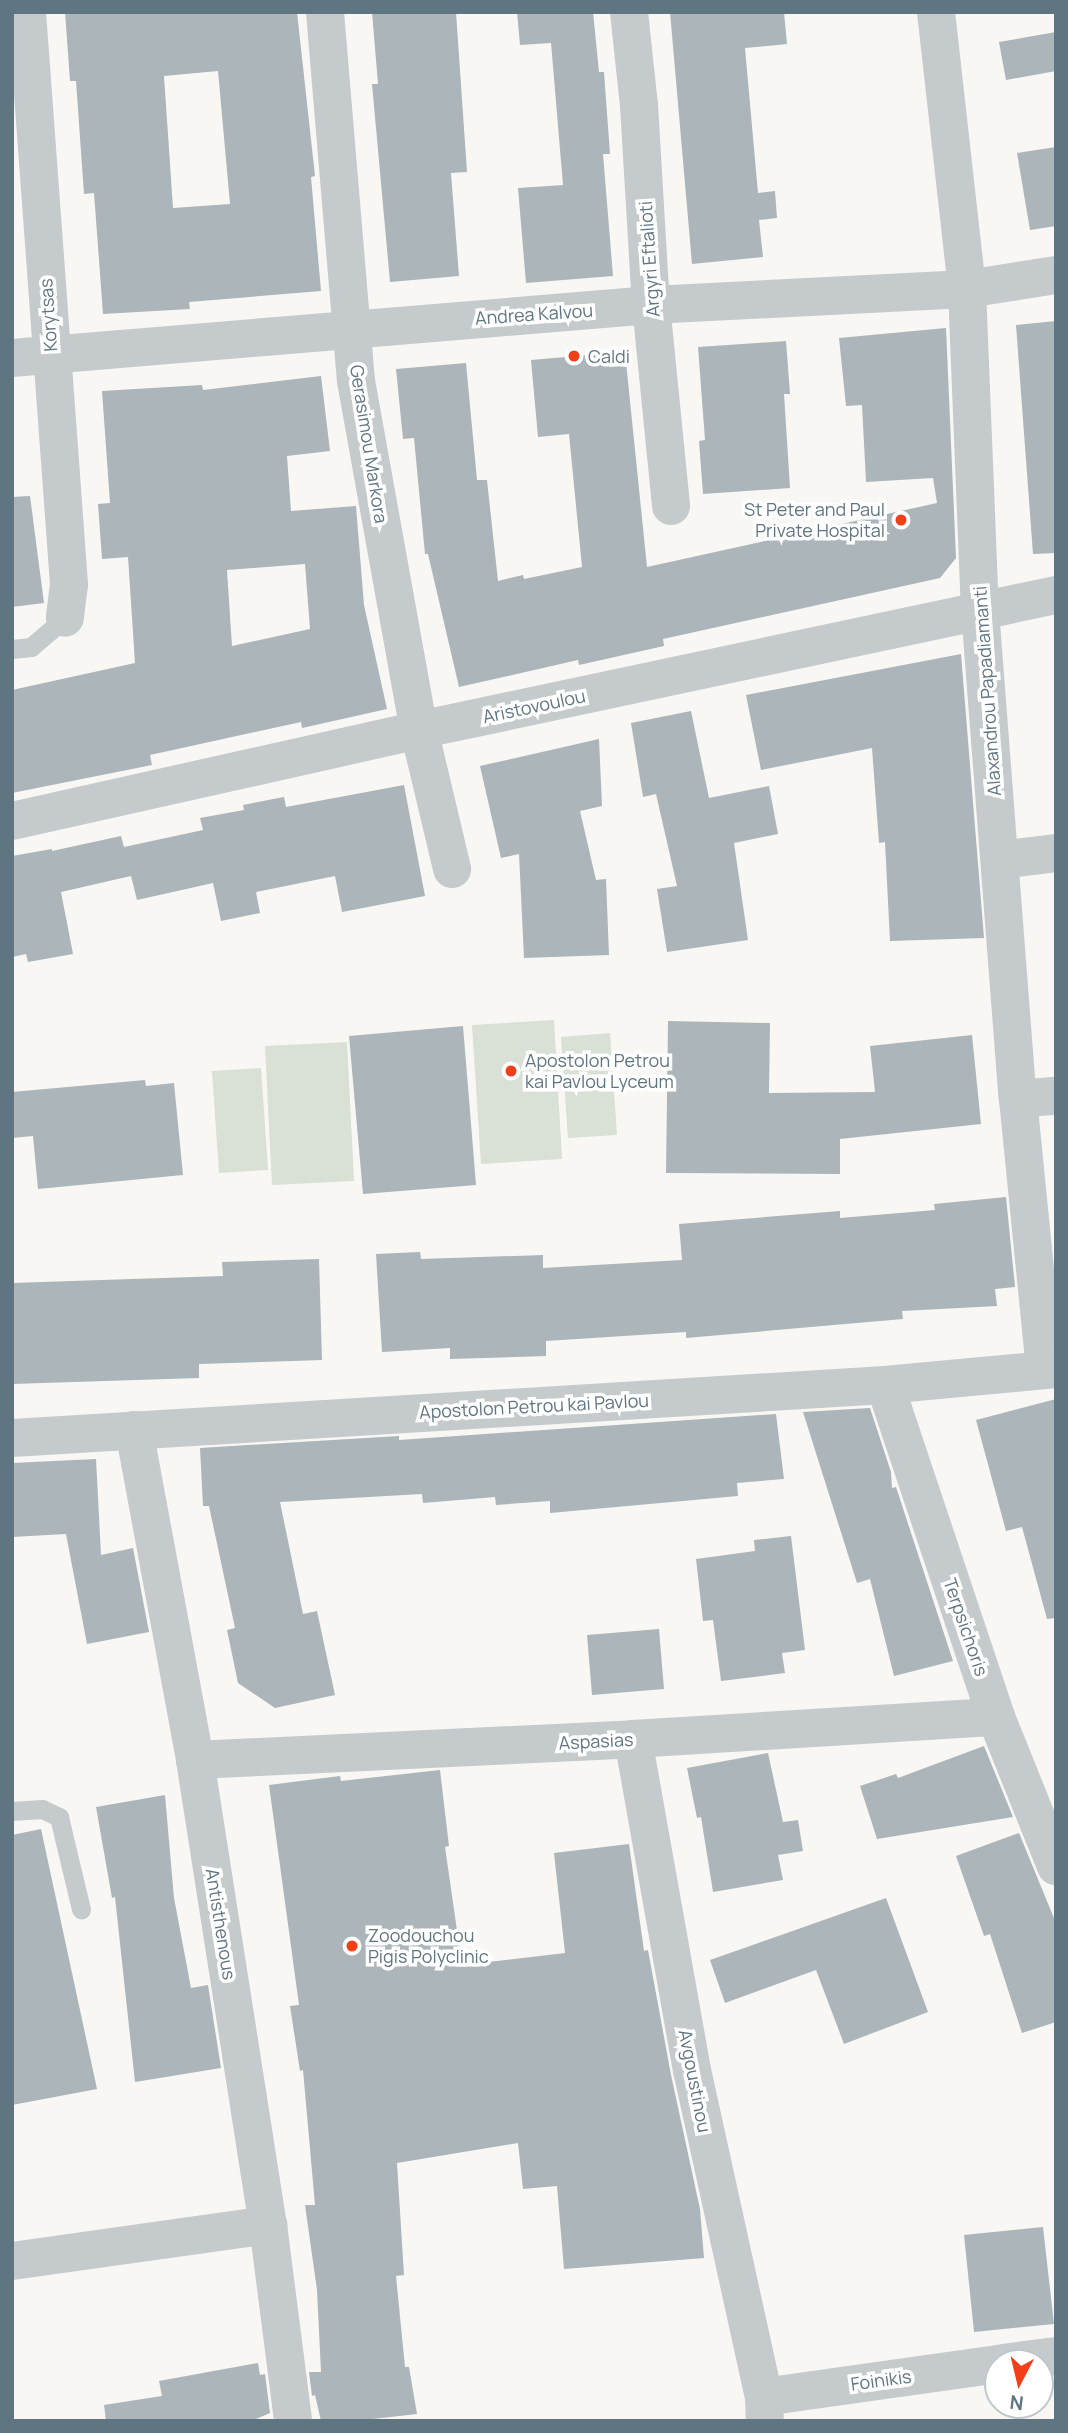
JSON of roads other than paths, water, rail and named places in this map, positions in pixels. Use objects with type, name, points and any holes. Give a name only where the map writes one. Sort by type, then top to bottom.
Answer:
[{"type":"street","name":"Korytsas","points":[[27,12],[69,584],[65,618]]},
{"type":"street","name":"Gerasimou Markora","points":[[326,12],[356,381],[419,730],[452,869]]},
{"type":"street","name":"Argyri Eftalioti","points":[[629,12],[639,105],[651,305],[671,506]]},
{"type":"street","name":"Alaxandrou Papadiamanti","points":[[936,12],[967,289],[981,610],[1018,1100],[1050,1369]]},
{"type":"street","name":"Andrea Kalvou","points":[[12,358],[651,305],[967,289],[1056,275]]},
{"type":"street","name":"Aristovoulou","points":[[12,821],[419,730],[1056,595]]},
{"type":"street","points":[[1000,860],[1056,853]]},
{"type":"street","points":[[1018,1100],[1056,1096]]},
{"type":"street","name":"Apostolon Petrou kai Pavlou","points":[[12,1438],[885,1385],[1050,1369]]},
{"type":"street","name":"Terpsichoris","points":[[885,1385],[996,1717],[1056,1866]]},
{"type":"street","name":"Antisthenous","points":[[134,1430],[195,1760],[268,2225],[293,2421]]},
{"type":"street","name":"Aspasias","points":[[195,1760],[633,1739],[996,1717]]},
{"type":"street","name":"Avgoustinou","points":[[633,1739],[692,2070],[764,2409]]},
{"type":"street","points":[[12,2261],[268,2225]]},
{"type":"street","name":"Foinikis","points":[[764,2409],[984,2367]]},
{"type":"lane","points":[[12,649],[31,647],[65,618]]},
{"type":"lane","points":[[12,1811],[42,1809],[59,1817],[81,1909]]},
{"type":"place","name":"Caldi","points":[[574,356]]},
{"type":"place","name":"St Peter and Paul Private Hospital","points":[[901,520]]},
{"type":"place","name":"Apostolon Petrou kai Pavlou Lyceum","points":[[511,1071]]},
{"type":"place","name":"Zoodouchou Pigis Polyclinic","points":[[352,1946]]}]
